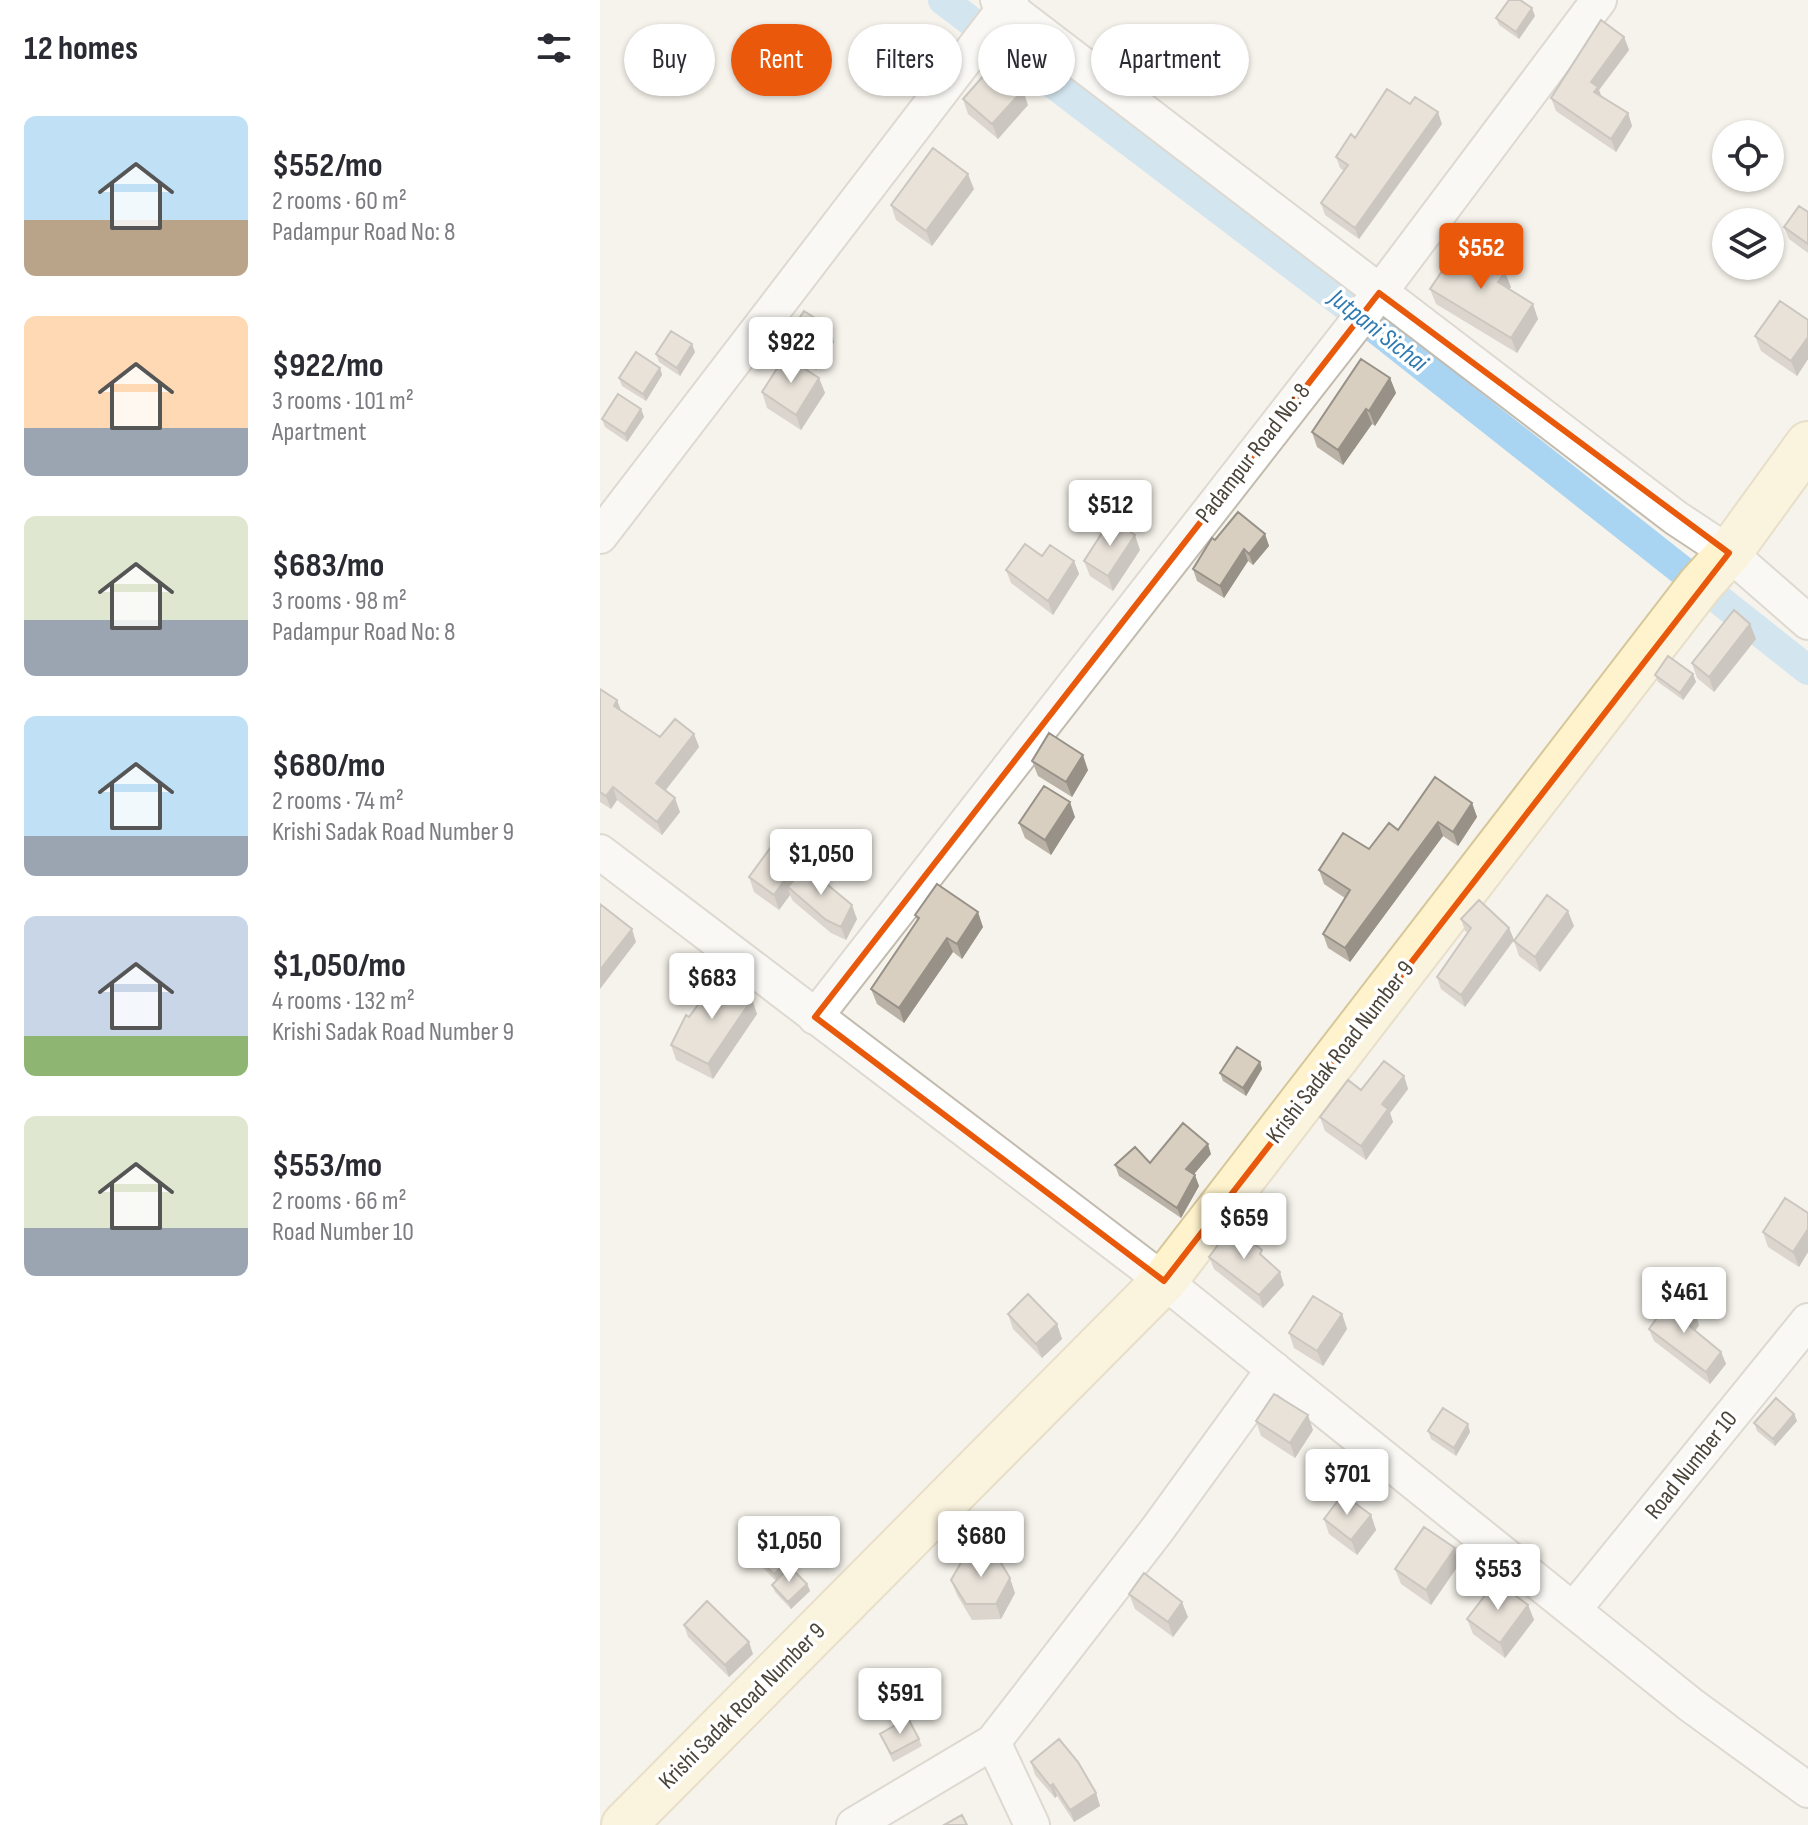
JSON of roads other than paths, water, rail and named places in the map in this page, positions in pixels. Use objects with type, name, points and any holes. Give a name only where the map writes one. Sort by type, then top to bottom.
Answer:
[{"type":"street","name":"Padampur Road No: 8","points":[[815,1017],[936,866],[1379,293],[1599,0]]},
{"type":"street","points":[[600,536],[1005,2],[1379,293],[1676,518],[1729,553],[1808,622]]},
{"type":"street","name":"Krishi Sadak Road Number 9","points":[[624,1825],[1164,1281],[1700,585],[1729,553],[1808,444]]},
{"type":"street","points":[[600,852],[1164,1281],[1691,1705],[1808,1790]]},
{"type":"street","name":"Road Number 10","points":[[1574,1609],[1808,1321]]},
{"type":"street","points":[[854,1825],[993,1742],[1157,1530],[1274,1369]]},
{"type":"street","points":[[993,1742],[1032,1825]]},
{"type":"waterway","name":"Jutpani Sichai","points":[[943,0],[1361,317],[1808,670]]}]
